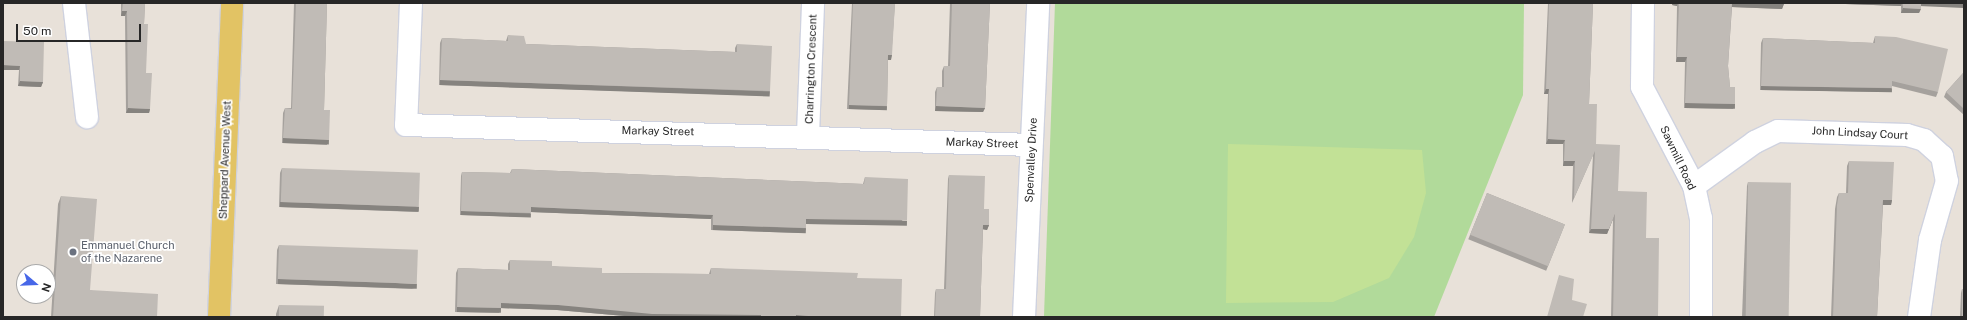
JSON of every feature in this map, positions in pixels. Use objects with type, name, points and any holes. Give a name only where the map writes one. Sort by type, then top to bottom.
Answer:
[{"type":"main road","name":"Sheppard Avenue West","points":[[218,317],[232,3]]},
{"type":"street","points":[[74,3],[86,118]]},
{"type":"street","name":"Markay Street","points":[[411,3],[406,125],[808,135],[1031,145]]},
{"type":"street","name":"Charrington Crescent","points":[[808,135],[813,3]]},
{"type":"street","name":"Spenvalley Drive","points":[[1024,317],[1038,3]]},
{"type":"street","name":"Sawmill Road","points":[[1643,3],[1642,87],[1694,186],[1701,218],[1701,317]]},
{"type":"street","name":"John Lindsay Court","points":[[1694,186],[1755,142],[1778,131],[1907,135],[1924,140],[1942,156],[1947,181],[1930,240],[1919,317]]},
{"type":"green space","points":[[1055,3],[1524,3],[1523,95],[1434,317],[1044,316]]},
{"type":"green space","points":[[1228,144],[1422,150],[1426,193],[1414,237],[1389,278],[1333,302],[1226,303]]},
{"type":"building","points":[[123,3],[145,3],[144,24],[148,24],[146,73],[152,73],[150,109],[128,108],[127,11],[122,11]]},
{"type":"building","points":[[296,3],[327,3],[324,110],[330,110],[329,140],[283,138],[285,108],[292,109]]},
{"type":"building","points":[[853,3],[895,3],[892,55],[888,55],[887,106],[849,105]]},
{"type":"building","points":[[952,3],[990,3],[985,108],[936,106],[937,87],[944,87],[944,66],[950,66]]},
{"type":"building","points":[[1549,3],[1593,3],[1589,104],[1597,104],[1596,144],[1620,145],[1618,191],[1647,192],[1646,238],[1659,238],[1658,317],[1613,317],[1615,214],[1609,229],[1591,229],[1595,151],[1574,198],[1575,161],[1564,161],[1565,140],[1548,139],[1549,89],[1546,89]]},
{"type":"building","points":[[1679,3],[1732,3],[1728,66],[1730,87],[1735,87],[1735,104],[1685,103],[1687,57],[1677,57]]},
{"type":"building","points":[[1752,3],[1784,3],[1784,4]]},
{"type":"building","points":[[1903,3],[1921,3],[1921,9],[1903,8]]},
{"type":"building","points":[[508,35],[524,36],[526,44],[737,52],[737,44],[772,46],[770,91],[440,80],[442,38],[508,41]]},
{"type":"building","points":[[1875,36],[1896,37],[1948,49],[1938,92],[1892,81],[1892,88],[1761,86],[1763,38],[1875,43]]},
{"type":"building","points":[[3,41],[44,42],[43,82],[20,81],[20,66],[3,65]]},
{"type":"building","points":[[1964,72],[1964,109],[1946,92]]},
{"type":"building","points":[[1849,161],[1894,162],[1892,200],[1883,200],[1877,317],[1833,317],[1837,205],[1839,193],[1848,193]]},
{"type":"building","points":[[282,168],[420,173],[419,207],[281,202]]},
{"type":"building","points":[[512,169],[864,184],[865,177],[908,179],[907,220],[806,219],[806,228],[713,225],[713,215],[531,207],[531,213],[461,211],[462,172],[511,173]]},
{"type":"building","points":[[949,175],[985,176],[984,209],[989,209],[989,225],[983,225],[980,317],[935,317],[936,289],[946,289]]},
{"type":"building","points":[[1748,182],[1791,183],[1789,317],[1746,317]]},
{"type":"building","points":[[1487,193],[1565,224],[1548,266],[1470,235]]},
{"type":"building","name":"Emmanuel Church of the Nazarene","points":[[61,196],[97,199],[90,290],[158,294],[157,317],[53,317],[54,304],[56,304],[56,272]]},
{"type":"building","points":[[279,245],[418,250],[417,284],[278,279]]},
{"type":"building","points":[[510,260],[552,261],[552,266],[602,268],[602,273],[711,274],[711,268],[858,273],[857,278],[902,279],[901,317],[821,317],[796,315],[796,317],[761,317],[761,315],[652,314],[558,305],[501,303],[501,308],[457,307],[458,268],[510,270]]},
{"type":"building","points":[[1559,275],[1574,279],[1572,300],[1587,304],[1583,317],[1547,317]]},
{"type":"building","points":[[1962,289],[1964,289],[1964,317],[1962,317]]},
{"type":"building","points":[[279,305],[324,306],[324,317],[279,317]]},
{"type":"place","name":"Emmanuel Church of the Nazarene","points":[[73,252]]}]
